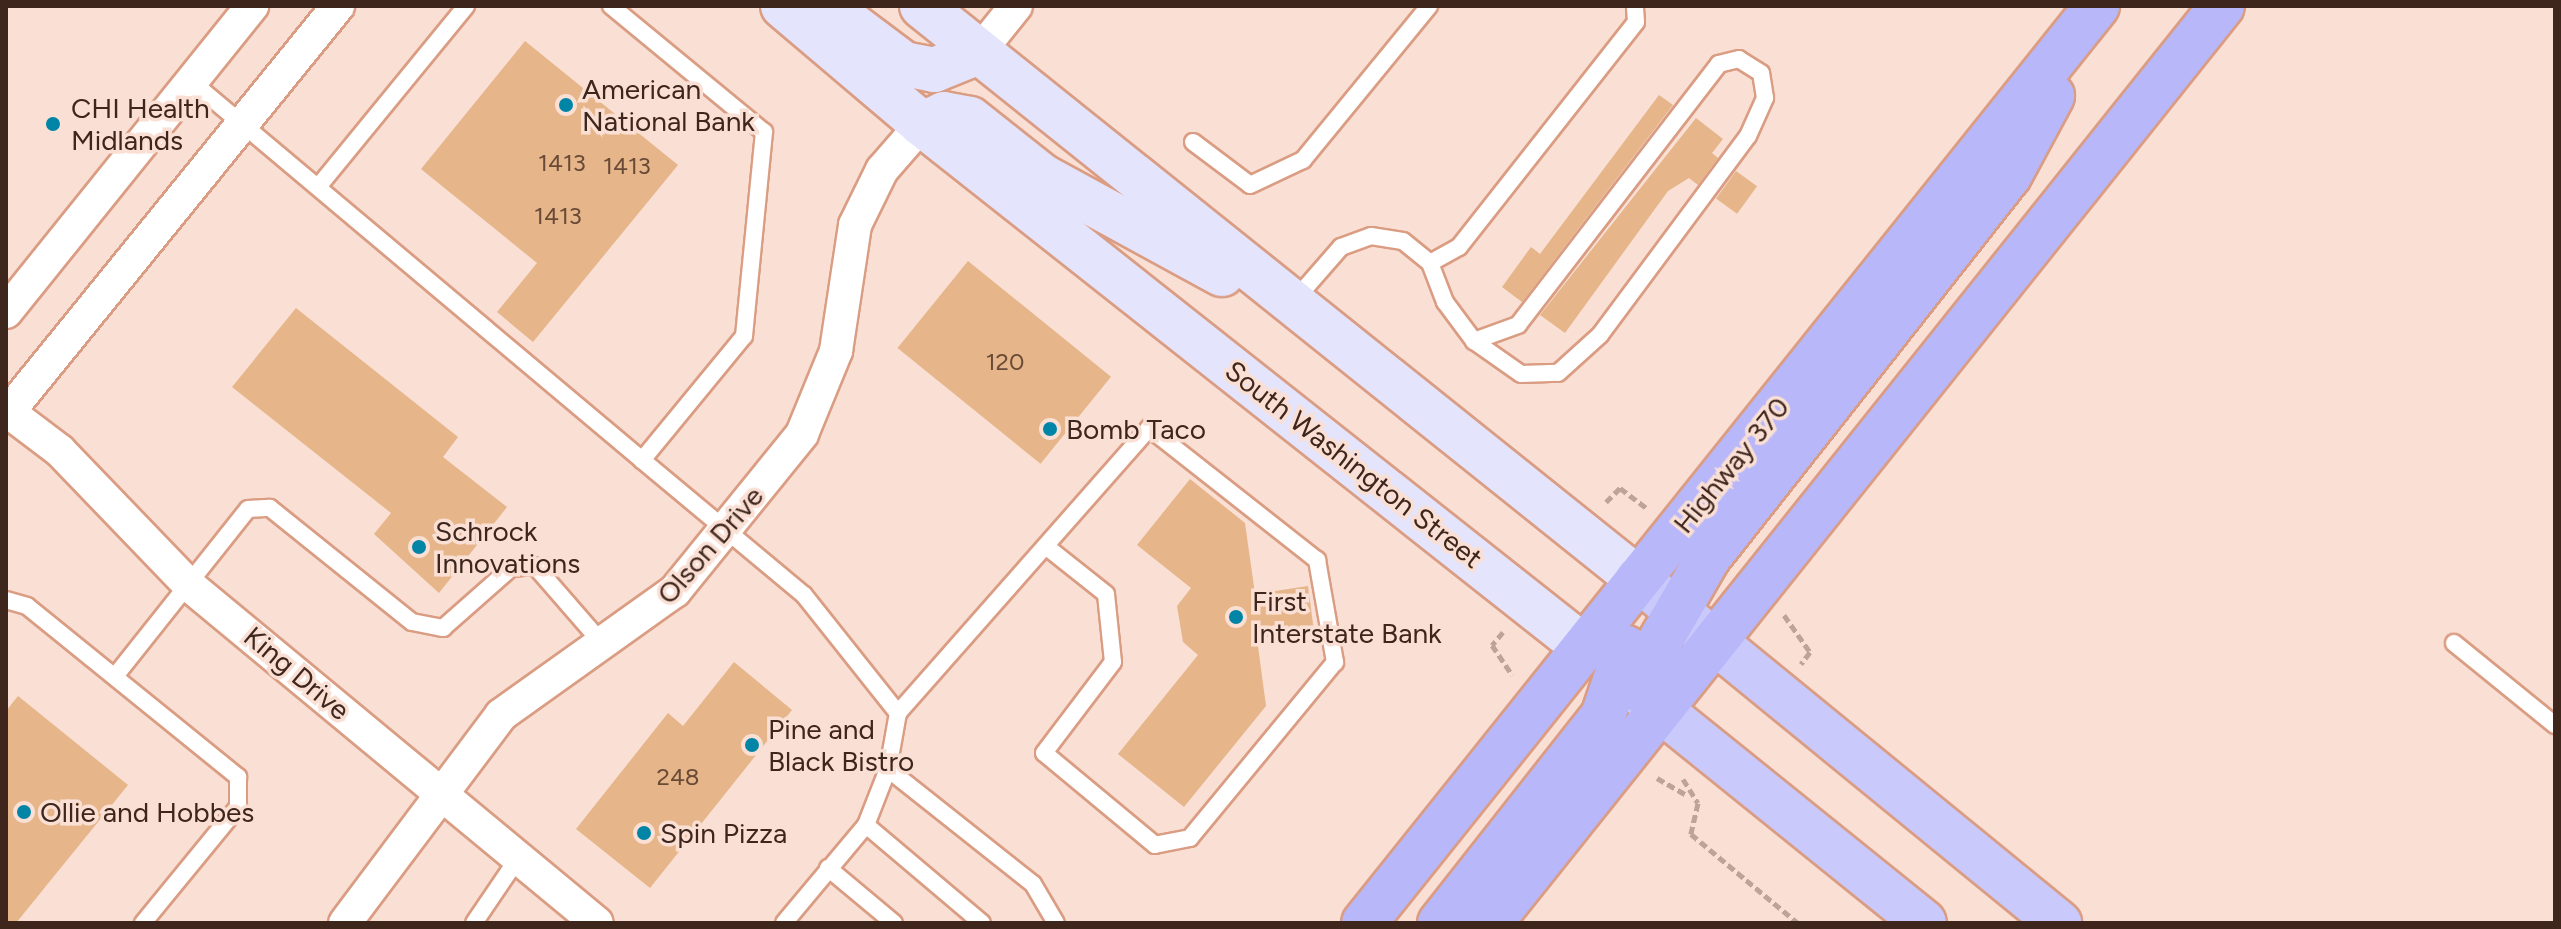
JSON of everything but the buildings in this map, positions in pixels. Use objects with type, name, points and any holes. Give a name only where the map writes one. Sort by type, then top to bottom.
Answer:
[{"type":"highway","name":"Highway 370","points":[[1364,923],[2099,6]]},
{"type":"highway","points":[[1490,923],[1637,691],[1677,612],[1760,489],[2009,176],[2099,6]]},
{"type":"highway","points":[[1440,923],[1603,716],[1713,642],[2222,6]]},
{"type":"highway","points":[[1637,691],[1638,579]]},
{"type":"main road","name":"South Washington Street","points":[[783,6],[922,124],[1584,647],[1924,923]]},
{"type":"main road","points":[[827,6],[904,64],[934,70],[979,52]]},
{"type":"main road","points":[[922,6],[1289,307],[1638,579],[2059,923]]},
{"type":"main road","points":[[922,124],[944,114],[970,119],[1042,176],[1289,307]]},
{"type":"street","points":[[6,312],[252,6]]},
{"type":"street","points":[[7,410],[338,6]]},
{"type":"street","points":[[979,52],[1016,6]]},
{"type":"street","name":"Olson Drive","points":[[345,923],[439,793],[523,693],[653,609],[729,531],[816,408],[836,351],[855,225],[882,170],[922,124]]},
{"type":"street","name":"King Drive","points":[[7,410],[60,451],[190,586],[597,923]]},
{"type":"lane","points":[[318,187],[466,6]]},
{"type":"lane","points":[[611,6],[764,132],[744,336],[642,460]]},
{"type":"lane","points":[[1193,142],[1250,185],[1303,160],[1429,6]]},
{"type":"lane","points":[[1430,263],[1459,247],[1636,22],[1635,6]]},
{"type":"lane","points":[[1289,307],[1341,247],[1371,236],[1403,241],[1430,263],[1445,302],[1474,341],[1521,374],[1558,373],[1600,335],[1748,136],[1765,98],[1761,73],[1739,59],[1719,64],[1518,325],[1474,341]]},
{"type":"lane","points":[[191,81],[804,595],[898,713]]},
{"type":"lane","points":[[784,923],[866,825],[888,769],[898,713],[1048,548],[1149,428],[1317,560],[1335,662],[1190,838],[1155,845],[1044,753],[1113,662],[1106,594],[1048,548]]},
{"type":"lane","points":[[116,675],[190,586],[248,509],[270,508],[412,622],[443,628],[511,568],[535,566],[601,642]]},
{"type":"lane","points":[[6,600],[27,606],[231,767],[241,789],[238,807],[143,923]]},
{"type":"lane","points":[[2454,643],[2555,725]]},
{"type":"lane","points":[[888,769],[1033,884],[1056,923]]},
{"type":"lane","points":[[866,825],[982,923]]},
{"type":"lane","points":[[474,923],[518,858]]},
{"type":"lane","points":[[828,868],[894,923]]},
{"type":"path","points":[[1679,769],[1687,795],[1698,803],[1691,834],[1798,923]]},
{"type":"path","points":[[232,923],[255,923]]},
{"type":"place","name":"American National Bank","points":[[566,105]]},
{"type":"place","name":"CHI Health Midlands","points":[[53,124]]},
{"type":"place","name":"Bomb Taco","points":[[1050,429]]},
{"type":"place","name":"Schrock Innovations","points":[[419,547]]},
{"type":"place","name":"First Interstate Bank","points":[[1236,617]]},
{"type":"place","name":"Pine and Black Bistro","points":[[752,745]]},
{"type":"place","name":"Ollie and Hobbes","points":[[24,812]]},
{"type":"place","name":"Spin Pizza","points":[[644,833]]}]
